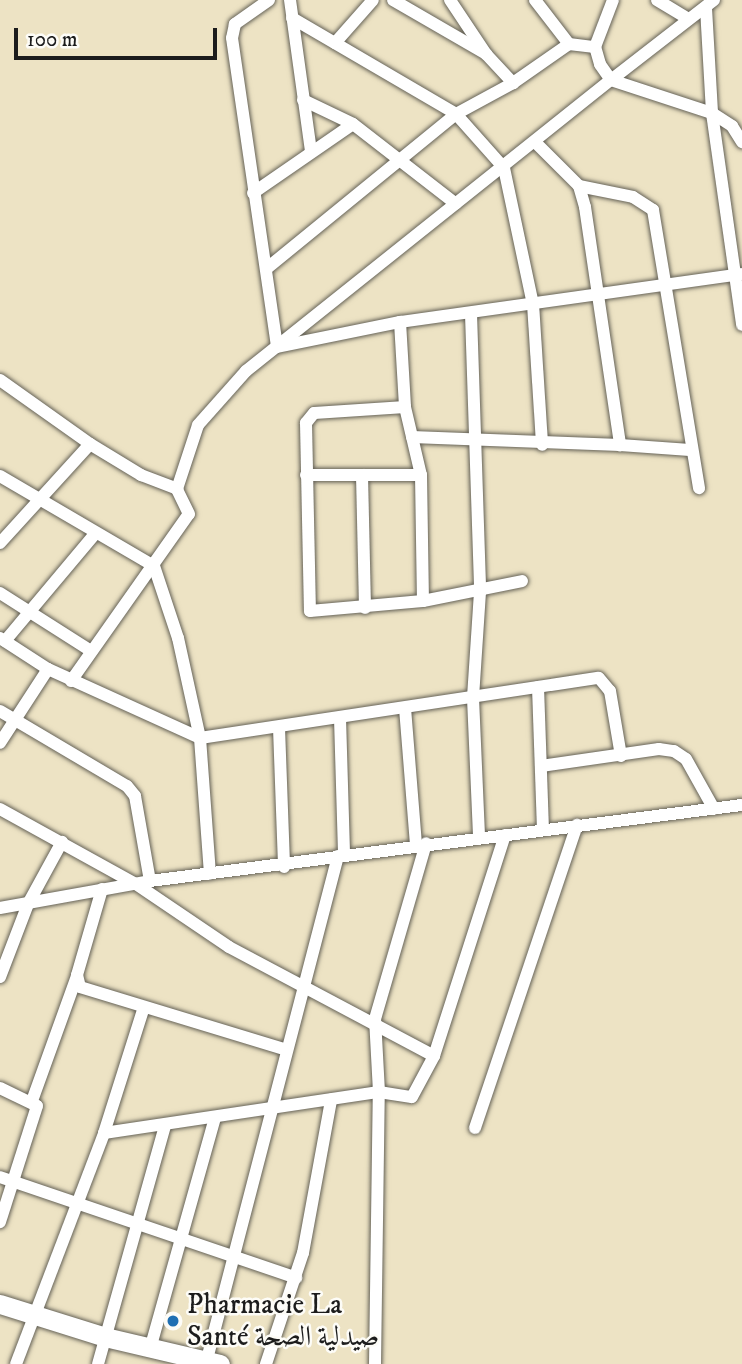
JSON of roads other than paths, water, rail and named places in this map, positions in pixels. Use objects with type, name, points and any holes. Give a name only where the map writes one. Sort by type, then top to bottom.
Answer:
[{"type":"main road","points":[[0,1304],[105,1337],[213,1363]]},
{"type":"street","points":[[269,0],[235,24],[232,38],[266,269],[268,312],[277,346]]},
{"type":"street","points":[[290,0],[311,152]]},
{"type":"street","points":[[335,43],[373,0]]},
{"type":"street","points":[[393,0],[486,54]]},
{"type":"street","points":[[450,0],[486,54],[513,83]]},
{"type":"street","points":[[536,0],[569,44]]},
{"type":"street","points":[[613,0],[596,47],[611,80],[712,113],[737,125],[742,142]]},
{"type":"street","points":[[657,0],[689,19]]},
{"type":"street","points":[[177,489],[198,425],[246,371],[710,4]]},
{"type":"street","points":[[710,4],[712,113],[738,274],[742,325]]},
{"type":"street","points":[[292,18],[456,114],[504,168],[533,304],[542,444]]},
{"type":"street","points":[[266,269],[456,114],[513,83],[569,44],[596,47]]},
{"type":"street","points":[[303,100],[353,124],[400,157],[456,204]]},
{"type":"street","points":[[253,192],[353,124]]},
{"type":"street","points":[[535,142],[579,187],[648,202],[656,218],[690,450],[699,488]]},
{"type":"street","points":[[579,187],[620,444]]},
{"type":"street","points":[[277,346],[400,323],[738,274]]},
{"type":"street","points":[[471,314],[472,440],[480,592],[473,698],[480,838]]},
{"type":"street","points":[[400,323],[405,407],[421,475],[424,601]]},
{"type":"street","points":[[0,380],[90,444],[141,475],[177,489],[189,514],[71,681]]},
{"type":"street","points":[[405,407],[314,413],[305,431],[310,611],[424,601],[480,592],[522,581]]},
{"type":"street","points":[[412,437],[542,444],[620,444],[690,450]]},
{"type":"street","points":[[0,543],[42,502],[90,444]]},
{"type":"street","points":[[306,475],[421,475]]},
{"type":"street","points":[[362,475],[365,608]]},
{"type":"street","points":[[0,476],[94,535],[154,566],[178,638],[200,738],[210,874]]},
{"type":"street","points":[[94,535],[3,639],[71,681],[200,738],[599,678],[610,691],[621,756]]},
{"type":"street","points":[[0,593],[91,651]]},
{"type":"street","points":[[0,743],[48,669]]},
{"type":"street","points":[[538,687],[543,830]]},
{"type":"street","points":[[375,1364],[379,1093],[377,1004],[421,844],[405,708]]},
{"type":"street","points":[[0,710],[127,786],[135,796],[150,881]]},
{"type":"street","points":[[213,1363],[233,1254],[268,1109],[301,986],[341,855],[340,718]]},
{"type":"street","points":[[279,728],[284,867]]},
{"type":"street","points":[[541,766],[674,751],[686,759],[714,809]]},
{"type":"street","points":[[0,908],[150,881],[284,867],[341,855],[421,844],[742,805]]},
{"type":"street","points":[[0,809],[136,884],[229,947],[434,1056]]},
{"type":"street","points":[[475,1128],[577,825]]},
{"type":"street","points":[[104,1133],[379,1093],[412,1097],[434,1056],[505,835]]},
{"type":"street","points":[[0,977],[28,904],[62,842]]},
{"type":"street","points":[[32,1101],[77,975],[102,889]]},
{"type":"street","points":[[77,975],[80,987],[284,1049]]},
{"type":"street","points":[[16,1364],[104,1133],[145,1007]]},
{"type":"street","points":[[0,1088],[32,1101],[37,1108],[0,1222]]},
{"type":"street","points":[[266,1364],[296,1278],[331,1100]]},
{"type":"street","points":[[150,1349],[215,1118]]},
{"type":"street","points":[[98,1364],[135,1221],[165,1125]]},
{"type":"street","points":[[0,1177],[233,1254],[296,1278]]},
{"type":"place","name":"Pharmacie La Santé صيدلية الصحة","points":[[173,1321]]}]
